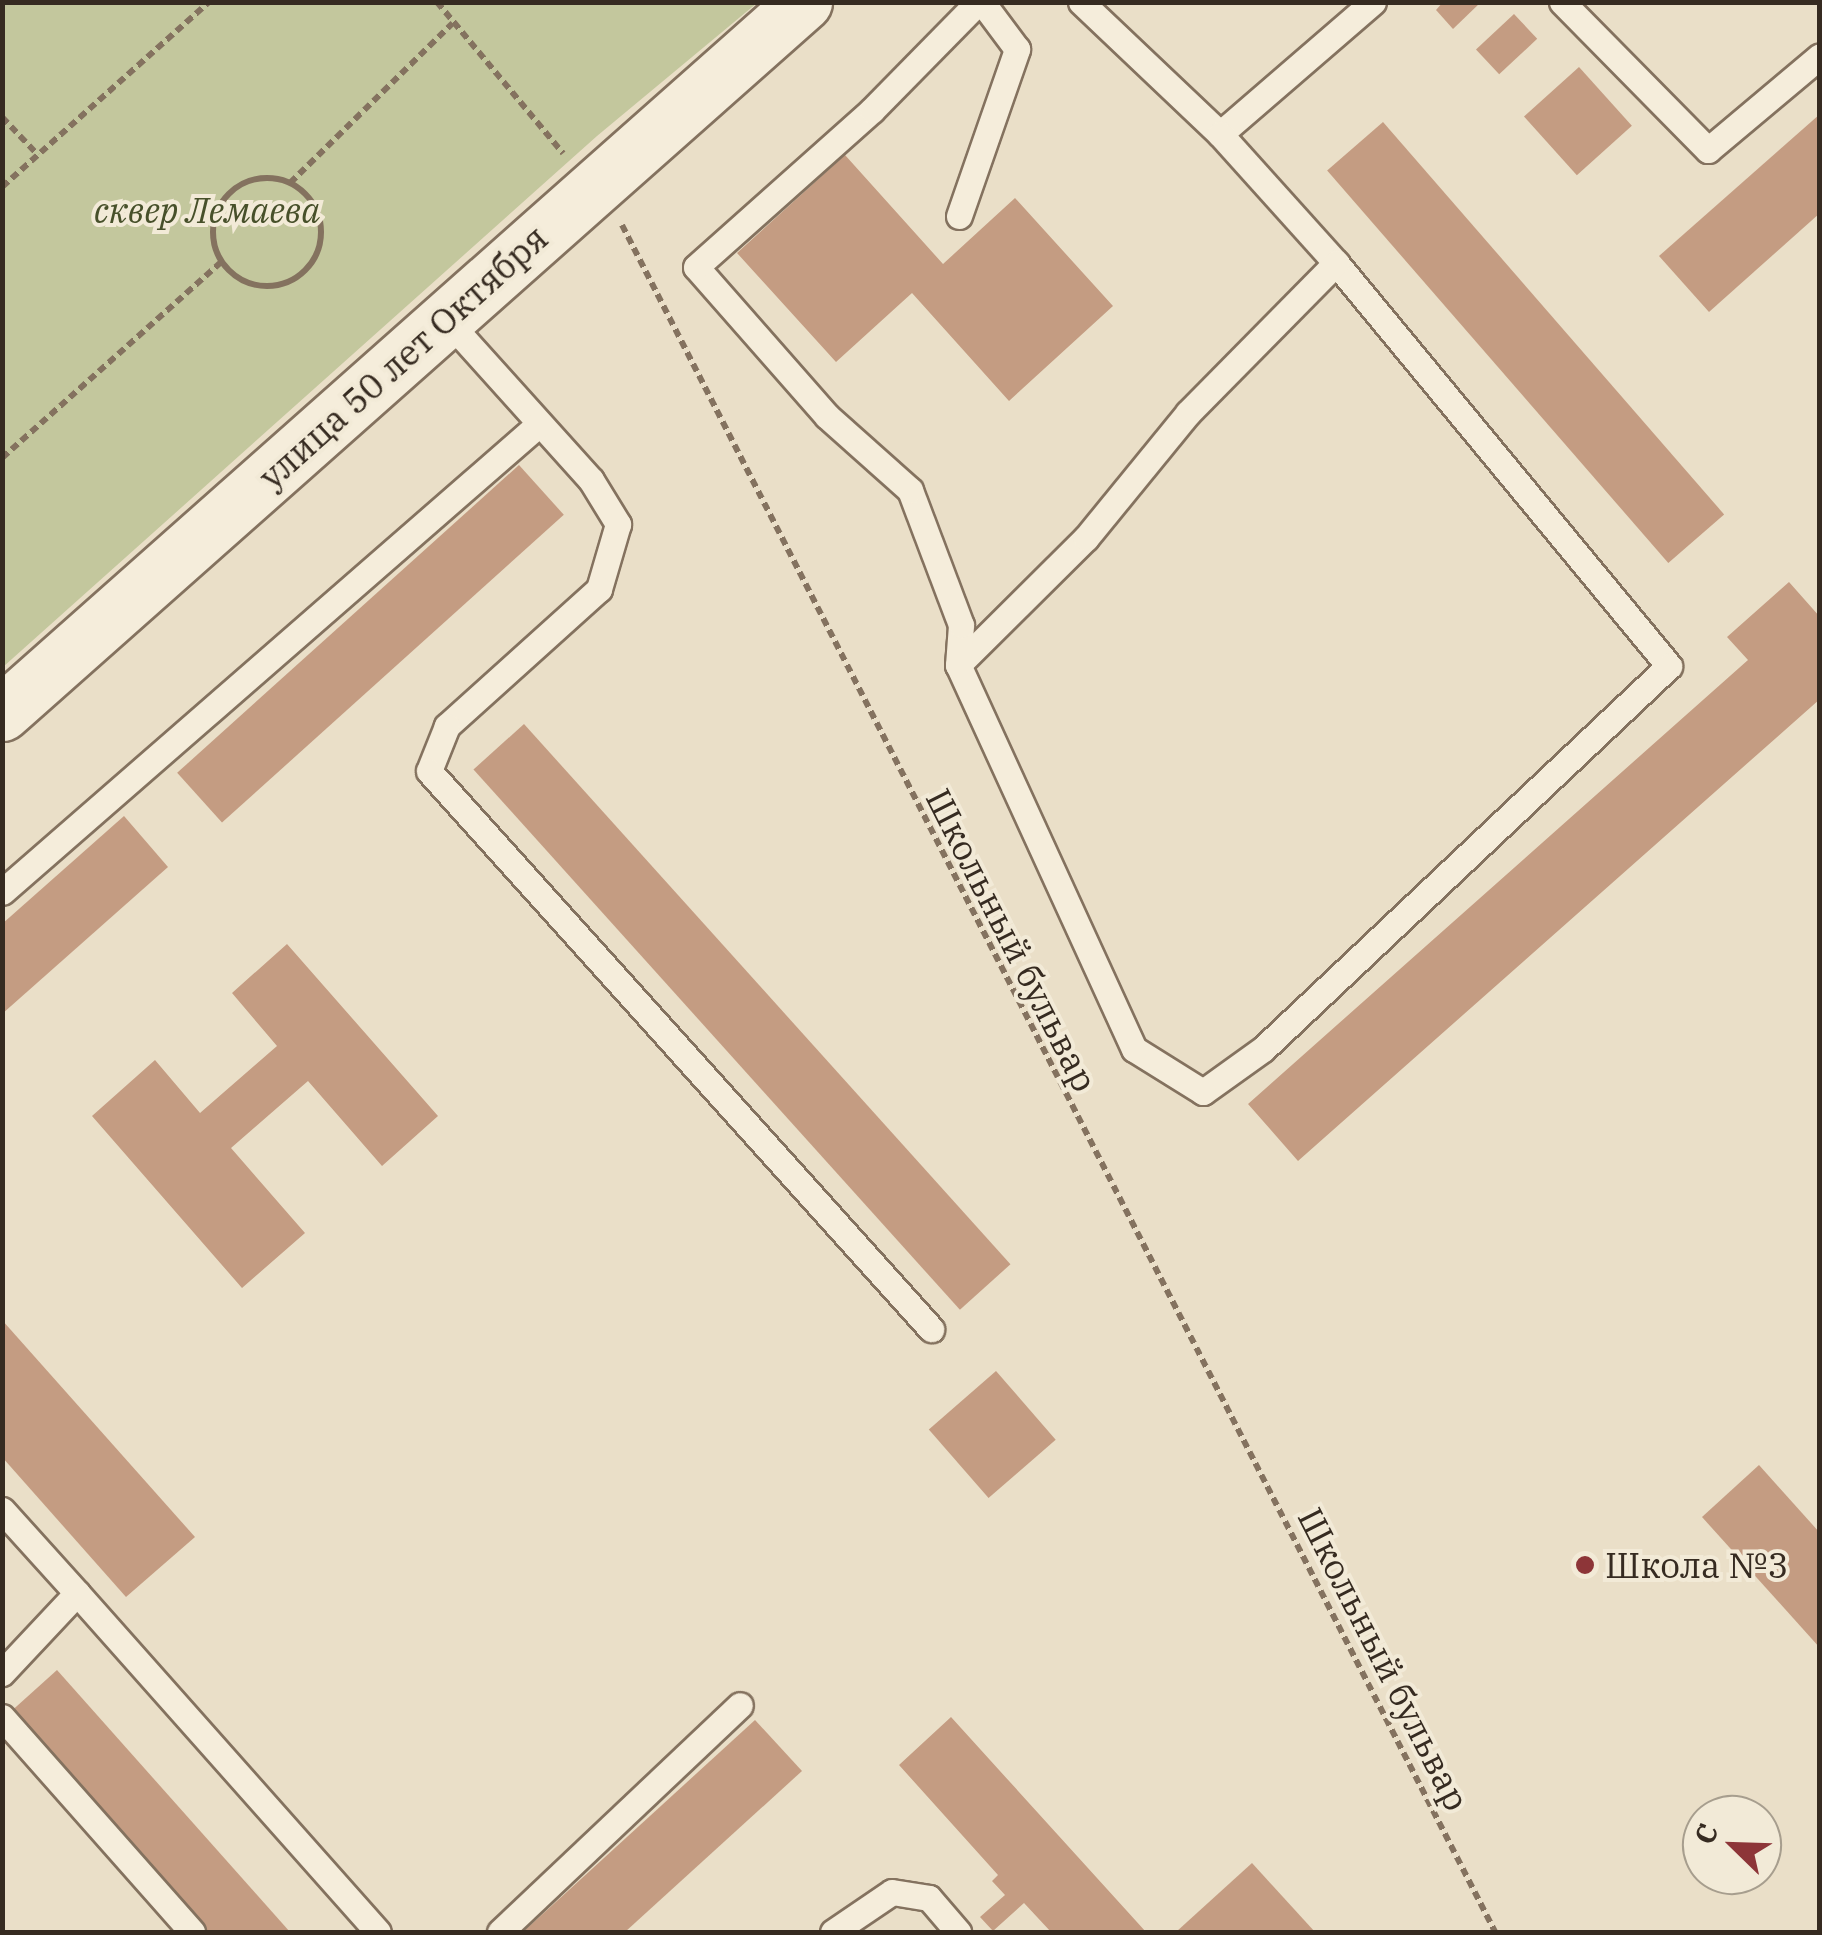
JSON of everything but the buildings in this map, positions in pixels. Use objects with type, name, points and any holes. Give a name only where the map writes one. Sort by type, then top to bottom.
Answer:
[{"type":"street","name":"улица 50 лет Октября","points":[[2,713],[804,2]]},
{"type":"lane","points":[[959,216],[1018,50],[980,2],[872,110],[696,267],[827,416],[910,490],[961,625],[958,665],[1134,1050],[1203,1092],[1263,1049],[1668,666],[1336,264],[1220,134],[1081,2]]},
{"type":"lane","points":[[1220,134],[1373,2]]},
{"type":"lane","points":[[1562,2],[1708,150],[1820,56]]},
{"type":"lane","points":[[958,665],[1086,538],[1188,413],[1336,264]]},
{"type":"lane","points":[[446,320],[591,480],[618,524],[599,589],[447,726],[430,771],[931,1329]]},
{"type":"lane","points":[[2,892],[539,424]]},
{"type":"lane","points":[[2,1510],[378,1932]]},
{"type":"lane","points":[[2,1673],[77,1593]]},
{"type":"lane","points":[[500,1932],[740,1705]]},
{"type":"lane","points":[[2,1717],[192,1932]]},
{"type":"lane","points":[[832,1932],[892,1892],[929,1898],[958,1932]]},
{"type":"path","points":[[2,187],[209,2]]},
{"type":"path","name":"Школьный бульвар","points":[[437,2],[635,242],[866,712],[1495,1932]]},
{"type":"path","points":[[290,183],[454,22]]},
{"type":"path","points":[[2,117],[38,155]]},
{"type":"path","points":[[256,179],[290,183],[316,208],[320,243],[314,260],[286,283],[268,286],[234,275],[222,261],[214,228],[227,196],[256,179]]},
{"type":"path","points":[[2,458],[222,261]]},
{"type":"green space","name":"сквер Лемаева","points":[[3,2],[757,3],[597,136],[3,667]]},
{"type":"place","name":"Школа №3","points":[[1585,1565]]}]
